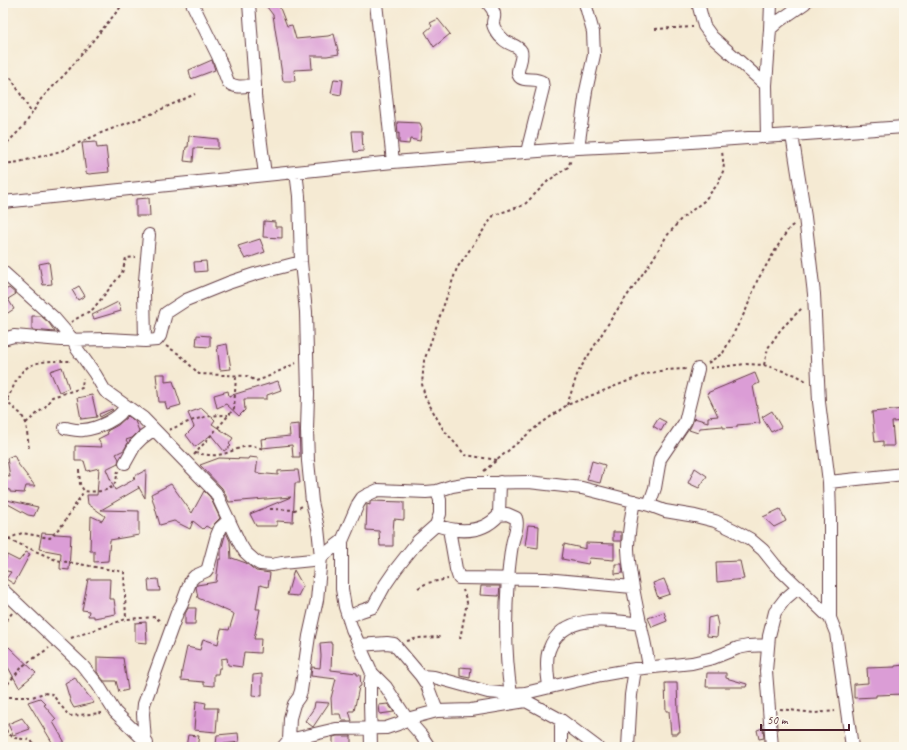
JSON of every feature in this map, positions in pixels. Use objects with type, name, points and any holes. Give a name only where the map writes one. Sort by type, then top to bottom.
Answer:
[{"type":"street","points":[[192,3],[218,56],[228,82],[237,86],[255,85]]},
{"type":"street","points":[[250,3],[255,96],[265,175]]},
{"type":"street","points":[[376,3],[393,162]]},
{"type":"street","points":[[488,3],[494,14],[493,25],[501,38],[505,42],[517,47],[520,51],[522,58],[518,73],[519,76],[521,78],[542,82],[543,88],[527,152]]},
{"type":"street","points":[[578,148],[586,91],[594,55],[593,32],[585,3]]},
{"type":"street","points":[[698,3],[704,26],[712,37],[766,85]]},
{"type":"street","points":[[767,137],[766,85],[771,3]]},
{"type":"street","points":[[770,29],[805,3]]},
{"type":"street","points":[[3,202],[393,162],[578,148],[663,144],[904,127]]},
{"type":"street","points":[[792,135],[805,217],[814,294],[819,402],[829,482],[830,618],[836,633],[852,747]]},
{"type":"street","points":[[296,172],[300,196],[301,262],[306,312],[308,357],[308,461],[312,502],[318,528],[321,557],[317,600],[309,636],[300,697],[294,704],[286,744],[336,729],[392,726],[407,719],[437,711],[471,710],[526,697],[548,687],[635,669],[692,663],[714,658],[738,648],[768,645]]},
{"type":"street","points":[[149,234],[144,292],[151,340]]},
{"type":"street","points":[[3,339],[14,336],[73,340],[151,340],[160,336],[166,313],[186,300],[255,274],[301,262]]},
{"type":"street","points":[[3,272],[62,327],[73,340],[77,349],[86,360],[105,391],[143,418],[216,493],[245,552],[260,564],[272,565],[312,560],[321,557],[342,540]]},
{"type":"street","points":[[649,505],[655,488],[660,459],[685,422],[698,368]]},
{"type":"street","points":[[65,428],[81,430],[94,428],[117,417],[122,413],[125,406]]},
{"type":"street","points":[[125,463],[135,445],[142,438],[156,432]]},
{"type":"street","points":[[829,482],[904,474]]},
{"type":"street","points":[[436,525],[449,529],[470,530],[491,524],[499,515],[500,482]]},
{"type":"street","points":[[429,747],[407,719],[386,687],[372,672],[348,617],[342,589],[342,540],[362,498],[378,490],[413,492],[438,491],[452,486],[470,483],[529,482],[582,488],[665,510],[715,521],[734,530],[763,550],[775,565],[830,618]]},
{"type":"street","points":[[348,617],[361,610],[373,607],[396,569],[418,541],[436,525],[440,514],[440,500],[438,491]]},
{"type":"street","points":[[634,501],[628,533],[628,550],[632,588],[641,624],[649,667]]},
{"type":"street","points":[[499,515],[507,514],[514,516],[517,521],[508,578],[506,644],[511,694]]},
{"type":"street","points":[[148,744],[143,714],[144,704],[176,613],[184,600],[188,584],[195,576],[206,571],[220,528],[229,520]]},
{"type":"street","points":[[449,529],[456,570],[459,578],[545,579],[632,588]]},
{"type":"street","points":[[772,747],[766,671],[768,645],[775,612],[785,599],[799,587]]},
{"type":"street","points":[[3,590],[90,675],[115,712],[148,744]]},
{"type":"street","points":[[548,687],[549,650],[555,639],[563,630],[579,623],[595,621],[617,621],[641,624]]},
{"type":"street","points":[[359,645],[394,644],[421,676],[427,686],[437,711]]},
{"type":"street","points":[[628,747],[631,695],[635,669]]},
{"type":"street","points":[[371,747],[370,683],[372,672]]},
{"type":"street","points":[[421,676],[434,677],[488,692],[526,697],[561,720],[597,747]]},
{"type":"street","points":[[561,720],[561,747]]},
{"type":"path","points":[[3,147],[24,126],[41,99],[67,72],[124,3]]},
{"type":"path","points":[[655,29],[704,26]]},
{"type":"path","points":[[3,68],[32,114]]},
{"type":"path","points":[[3,164],[19,162],[62,151],[195,94]]},
{"type":"path","points":[[470,483],[535,428],[567,405],[578,372],[615,313],[653,259],[666,237],[681,219],[704,201],[717,185],[724,168],[720,139]]},
{"type":"path","points":[[497,460],[465,455],[443,429],[425,397],[422,384],[424,360],[457,268],[494,215],[524,205],[548,181],[568,167],[578,148]]},
{"type":"path","points":[[698,368],[723,353],[746,310],[756,280],[790,227],[805,217]]},
{"type":"path","points":[[62,327],[94,310],[122,273],[126,258],[139,256],[147,258]]},
{"type":"path","points":[[764,365],[768,348],[781,329],[798,314],[814,294]]},
{"type":"path","points":[[151,340],[179,354],[199,374],[247,376],[256,381],[308,357]]},
{"type":"path","points":[[7,399],[21,373],[33,364],[52,361],[86,360]]},
{"type":"path","points":[[26,423],[45,407],[52,397],[82,388],[83,375]]},
{"type":"path","points":[[188,464],[234,408],[236,376]]},
{"type":"path","points":[[3,387],[9,404],[21,414],[26,423],[29,449]]},
{"type":"path","points":[[156,432],[211,415],[228,415]]},
{"type":"path","points":[[196,453],[217,456],[246,446],[256,446],[264,450]]},
{"type":"path","points":[[84,491],[99,492],[114,485],[118,471],[125,463]]},
{"type":"path","points":[[78,470],[80,484],[84,491]]},
{"type":"path","points":[[8,538],[22,533],[50,538],[63,524],[84,491]]},
{"type":"path","points":[[270,509],[295,510],[312,502]]},
{"type":"path","points":[[3,537],[56,560],[124,572],[126,619]]},
{"type":"path","points":[[418,588],[427,583],[440,579],[459,578],[467,602],[460,639]]},
{"type":"path","points":[[115,712],[69,716],[52,694],[44,693],[32,697],[3,696],[9,682],[24,665],[58,643],[126,619],[156,617],[169,634]]},
{"type":"path","points":[[394,644],[418,638],[441,637]]},
{"type":"path","points":[[770,710],[778,709],[815,713],[846,709]]},
{"type":"path","points":[[3,712],[6,733],[15,738],[31,740],[35,747]]},
{"type":"building","points":[[264,3],[278,3],[287,26],[292,25],[296,39],[328,36],[334,34],[339,54],[311,56],[312,69],[294,70],[295,81],[283,81],[273,15]]},
{"type":"building","points":[[438,19],[450,34],[434,47],[425,32],[432,26],[430,23]]},
{"type":"building","points":[[212,60],[215,70],[191,79],[189,70]]},
{"type":"building","points":[[334,79],[343,80],[341,95],[331,93]]},
{"type":"building","points":[[397,122],[420,123],[422,128],[420,141],[410,139],[409,144],[399,143]]},
{"type":"building","points":[[352,131],[362,131],[363,151],[354,152]]},
{"type":"building","points":[[189,136],[218,139],[218,149],[194,148],[193,162],[184,161]]},
{"type":"building","points":[[96,142],[97,148],[106,147],[109,172],[89,174],[86,173],[82,143]]},
{"type":"building","points":[[149,198],[150,216],[136,216],[136,199]]},
{"type":"building","points":[[264,221],[275,222],[275,227],[282,227],[282,238],[263,237]]},
{"type":"building","points":[[260,239],[265,252],[245,259],[238,246]]},
{"type":"building","points":[[206,261],[207,271],[195,272],[194,262]]},
{"type":"building","points":[[49,262],[52,284],[43,285],[39,264]]},
{"type":"building","points":[[79,286],[85,296],[78,300],[72,290]]},
{"type":"building","points":[[9,288],[16,294],[8,299],[14,309],[3,316],[3,291]]},
{"type":"building","points":[[118,302],[121,311],[94,319],[92,315]]},
{"type":"building","points":[[32,316],[41,316],[49,323],[55,332],[32,330]]},
{"type":"building","points":[[197,335],[210,336],[210,347],[196,346]]},
{"type":"building","points":[[227,344],[231,369],[220,370],[217,346]]},
{"type":"building","points":[[62,367],[69,388],[59,392],[50,371]]},
{"type":"building","points":[[755,373],[759,383],[753,386],[760,423],[737,425],[737,427],[723,428],[723,426],[700,428],[698,433],[689,430],[694,418],[708,422],[708,417],[718,416],[707,393]]},
{"type":"building","points":[[156,374],[165,374],[165,382],[173,381],[181,405],[167,409],[165,402],[159,402]]},
{"type":"building","points":[[278,381],[281,390],[267,395],[267,399],[244,399],[245,410],[239,416],[226,404],[217,408],[214,395],[228,391],[229,396]]},
{"type":"building","points":[[92,395],[97,417],[81,419],[77,398]]},
{"type":"building","points":[[202,408],[215,420],[212,424],[233,438],[229,444],[231,446],[224,451],[211,435],[195,447],[186,435],[194,427],[188,413]]},
{"type":"building","points":[[112,409],[113,410],[100,417],[99,414]]},
{"type":"building","points":[[904,409],[904,421],[892,422],[894,446],[883,446],[883,441],[875,442],[872,412]]},
{"type":"building","points":[[772,411],[781,427],[771,432],[762,417]]},
{"type":"building","points":[[128,416],[135,421],[139,431],[132,438],[126,440],[128,443],[124,450],[116,454],[119,459],[118,463],[106,469],[115,490],[135,479],[133,477],[146,470],[145,498],[138,486],[139,488],[101,510],[139,511],[139,535],[110,540],[108,561],[94,562],[94,551],[90,551],[91,516],[102,521],[105,516],[88,504],[87,495],[97,495],[99,468],[87,471],[84,461],[75,461],[75,446],[102,447],[98,439],[108,434],[107,431],[118,425]]},
{"type":"building","points":[[658,418],[666,422],[661,431],[653,426]]},
{"type":"building","points":[[299,424],[300,457],[293,457],[292,445],[262,448],[261,439],[290,436],[289,425]]},
{"type":"building","points":[[14,455],[18,464],[35,486],[26,486],[24,493],[10,492],[10,490],[3,489],[3,476],[10,477],[7,458]]},
{"type":"building","points":[[249,457],[258,458],[256,473],[278,475],[278,471],[298,470],[300,483],[295,483],[293,522],[277,521],[277,526],[256,526],[250,514],[291,497],[229,502],[222,488],[200,465],[219,458],[248,459]]},
{"type":"building","points":[[592,461],[605,465],[600,483],[587,480]]},
{"type":"building","points":[[695,468],[707,476],[699,488],[688,483]]},
{"type":"building","points":[[171,484],[192,513],[204,491],[210,497],[220,518],[211,529],[206,526],[203,529],[193,521],[190,529],[174,521],[160,525],[151,494]]},
{"type":"building","points":[[7,500],[38,507],[34,516],[28,515],[6,503]]},
{"type":"building","points":[[370,502],[404,502],[404,520],[394,519],[393,546],[380,546],[379,531],[366,530],[367,504],[370,505]]},
{"type":"building","points":[[780,509],[786,521],[774,527],[763,517]]},
{"type":"building","points":[[528,525],[539,526],[538,548],[525,546]]},
{"type":"building","points":[[226,532],[230,541],[231,559],[232,558],[246,563],[256,571],[270,573],[268,587],[260,585],[256,609],[260,609],[254,639],[261,639],[260,653],[244,652],[242,667],[228,665],[227,658],[221,659],[221,668],[219,668],[218,674],[214,674],[214,686],[204,685],[204,682],[181,680],[187,647],[200,650],[203,639],[218,644],[221,629],[229,630],[234,614],[198,598],[196,587],[197,585],[216,582],[219,559],[221,559],[221,550]]},
{"type":"building","points":[[613,532],[621,532],[621,541],[613,541]]},
{"type":"building","points":[[42,533],[71,535],[69,570],[60,569],[61,553],[39,549]]},
{"type":"building","points":[[586,543],[614,544],[614,560],[590,558],[588,564],[562,559],[564,544],[586,549]]},
{"type":"building","points":[[26,552],[30,554],[14,584],[6,579],[11,572],[3,570],[7,555],[19,561]]},
{"type":"building","points":[[740,561],[744,579],[717,582],[716,562]]},
{"type":"building","points":[[615,564],[622,564],[623,573],[615,574]]},
{"type":"building","points":[[294,570],[303,586],[298,596],[287,595]]},
{"type":"building","points":[[88,579],[110,579],[109,599],[114,599],[116,614],[94,618],[94,616],[88,616],[89,611],[82,610]]},
{"type":"building","points":[[158,579],[160,591],[149,591],[148,580]]},
{"type":"building","points":[[664,579],[670,594],[658,598],[653,583]]},
{"type":"building","points":[[481,586],[500,586],[499,596],[480,595]]},
{"type":"building","points":[[188,608],[196,608],[195,624],[185,624],[185,614]]},
{"type":"building","points":[[664,612],[667,621],[652,627],[648,618]]},
{"type":"building","points":[[716,616],[718,625],[717,637],[707,636],[708,618]]},
{"type":"building","points":[[146,622],[147,643],[135,642],[135,623]]},
{"type":"building","points":[[331,642],[331,670],[357,673],[357,675],[360,675],[361,686],[359,687],[354,711],[349,711],[352,721],[342,721],[340,714],[332,714],[331,698],[336,679],[311,676],[312,667],[320,668],[320,643]]},
{"type":"building","points":[[9,647],[36,673],[19,687],[8,667],[3,670],[3,652]]},
{"type":"building","points":[[97,657],[123,658],[128,690],[119,692],[116,681],[104,681],[97,672]]},
{"type":"building","points":[[904,665],[904,694],[876,695],[876,697],[854,698],[854,684],[868,683],[867,668],[895,667]]},
{"type":"building","points":[[460,667],[471,668],[470,678],[460,676]]},
{"type":"building","points":[[707,673],[726,673],[726,678],[747,684],[746,687],[706,687]]},
{"type":"building","points":[[262,674],[262,696],[252,695],[253,675]]},
{"type":"building","points":[[75,677],[94,703],[74,708],[65,683]]},
{"type":"building","points":[[665,683],[677,683],[680,732],[678,732],[678,734],[671,734],[669,711],[666,711]]},
{"type":"building","points":[[40,698],[56,719],[53,722],[64,741],[55,747],[28,702]]},
{"type":"building","points":[[196,701],[206,703],[205,708],[218,708],[216,732],[194,730]]},
{"type":"building","points":[[315,702],[329,703],[313,727],[305,721],[314,708]]},
{"type":"building","points":[[388,704],[394,712],[380,714],[379,705]]},
{"type":"building","points":[[22,718],[30,729],[13,735],[8,724]]},
{"type":"building","points":[[763,728],[764,738],[759,739],[757,730]]},
{"type":"building","points":[[238,733],[239,742],[216,745],[217,735]]},
{"type":"building","points":[[188,735],[199,736],[197,747],[186,747]]},
{"type":"building","points":[[351,736],[351,747],[333,746],[333,737]]}]
